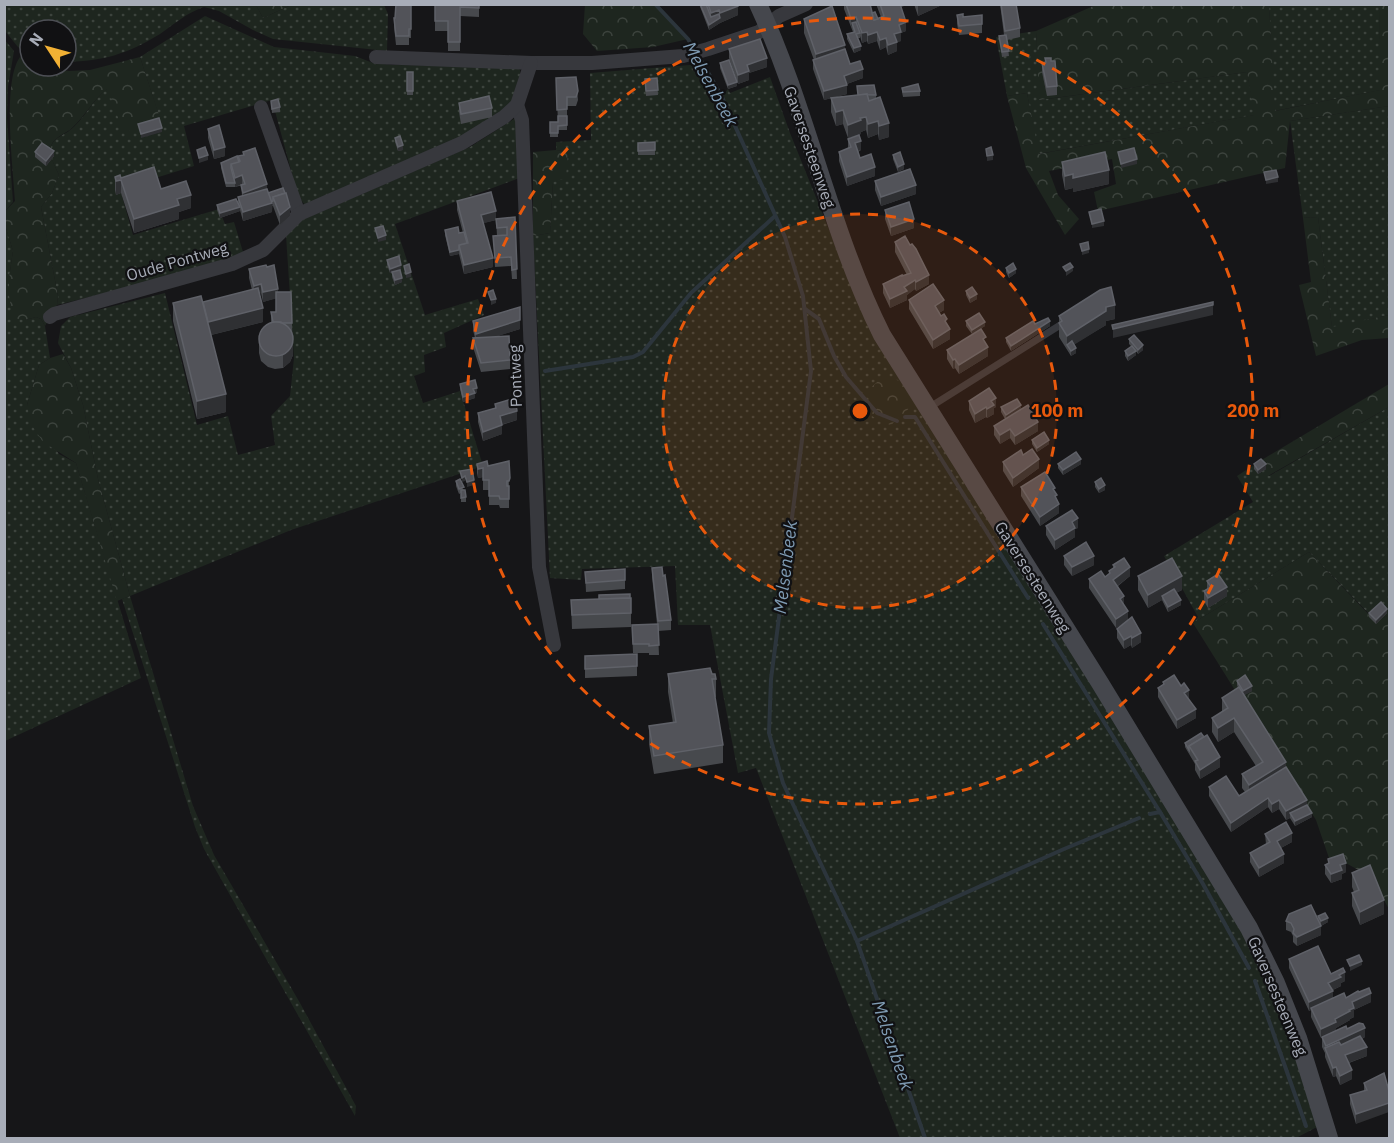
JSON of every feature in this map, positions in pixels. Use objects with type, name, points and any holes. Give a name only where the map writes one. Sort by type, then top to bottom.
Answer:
[{"type":"street","name":"Gaversesteenweg","points":[[758,4],[857,281],[882,335],[1100,683],[1249,928],[1276,983],[1298,1038],[1329,1138]]},
{"type":"street","points":[[376,57],[592,63],[683,56],[759,32],[778,16],[806,4]]},
{"type":"street","name":"Pontweg","points":[[531,63],[517,105],[522,120],[539,567],[554,645]]},
{"type":"street","points":[[261,107],[299,214],[462,143],[504,117],[517,105]]},
{"type":"street","name":"Oude Pontweg","points":[[50,317],[232,264],[262,250],[299,214]]},
{"type":"lane","points":[[928,408],[1071,318]]},
{"type":"green space","points":[[256,4],[291,5],[263,18]]},
{"type":"green space","points":[[1098,4],[1269,5],[1275,111],[1380,90],[1379,5],[1389,5],[1389,106],[1290,121],[1285,168],[1098,211],[1094,192],[1116,184],[1112,159],[1049,171],[1058,195],[1079,219],[1065,235],[1026,168],[1007,96],[1027,93],[1039,154],[1254,115],[1247,72],[1039,100],[1036,31]]},
{"type":"green space","points":[[4,5],[256,5],[263,18],[291,5],[384,5],[388,14],[387,51],[273,39],[219,11],[204,7],[187,15],[148,41],[115,55],[92,60],[78,61],[78,18],[18,18],[18,47],[5,31]]},
{"type":"green space","points":[[585,5],[655,5],[688,39],[653,47],[597,51],[583,34]]},
{"type":"green space","points":[[1269,5],[1379,5],[1381,90],[1274,111]]},
{"type":"green space","points":[[205,16],[274,47],[355,56],[373,63],[392,65],[515,66],[520,70],[521,78],[512,104],[474,132],[305,205],[298,196],[272,100],[184,126],[194,166],[120,189],[133,235],[219,209],[225,224],[234,222],[243,252],[241,256],[57,305],[58,296],[41,207],[52,193],[59,175],[52,158],[52,144],[79,121],[108,88],[160,119],[140,57]]},
{"type":"green space","points":[[1036,31],[1040,100],[1247,72],[1255,115],[1038,154],[1027,93],[1007,96],[996,37]]},
{"type":"green space","points":[[4,39],[14,51],[8,87],[7,118],[13,202],[5,211],[5,225],[13,251],[9,278],[25,320],[36,317],[41,319],[45,326],[50,358],[39,365],[27,405],[59,454],[76,463],[141,678],[5,741]]},
{"type":"green space","points":[[140,57],[160,118],[124,133],[107,89],[72,128],[52,144],[52,157],[59,175],[52,193],[41,207],[58,296],[57,305],[45,326],[41,319],[36,317],[25,320],[13,318],[9,296],[13,251],[5,225],[5,211],[15,201],[10,105],[18,62],[18,78],[78,78],[78,71],[90,70]]},
{"type":"green space","points":[[701,61],[722,96],[728,89],[730,93],[770,77],[851,284],[917,401],[1093,681],[1262,966],[1290,1035],[1317,1127],[1296,1138],[900,1138],[756,768],[738,773],[710,625],[678,625],[675,566],[582,569],[581,580],[550,578],[533,236],[550,233],[553,182],[568,151],[556,150],[556,142],[591,140],[590,73],[690,65]]},
{"type":"green space","points":[[1389,106],[1389,315],[1332,328],[1318,217],[1303,218],[1290,121]]},
{"type":"green space","points":[[517,117],[522,177],[395,224],[425,315],[478,299],[484,315],[444,333],[446,347],[424,355],[425,372],[414,376],[423,403],[460,391],[483,466],[291,530],[130,596],[98,479],[83,405],[71,368],[58,343],[61,326],[70,317],[165,293],[197,425],[228,416],[238,455],[275,445],[271,416],[290,396],[294,358],[286,235],[302,220],[470,147]]},
{"type":"green space","points":[[568,151],[566,178],[553,182],[550,233],[533,236],[533,152]]},
{"type":"green space","points":[[1318,217],[1332,327],[1389,315],[1389,338],[1362,340],[1316,356],[1299,285],[1311,282],[1303,218]]},
{"type":"green space","points":[[63,354],[71,368],[83,405],[98,479],[130,596],[117,601],[76,463],[43,442],[31,424],[27,405],[39,365]]},
{"type":"green space","points":[[882,378],[900,381],[917,401],[891,425],[869,414],[869,389]]},
{"type":"green space","points":[[1389,384],[1389,407],[1268,476],[1260,461]]},
{"type":"green space","points":[[1389,407],[1389,615],[1377,622],[1309,552],[1193,623],[1198,617],[1164,556],[1253,502],[1237,476],[1260,461],[1269,476]]},
{"type":"green space","points":[[1309,552],[1376,622],[1389,615],[1389,909],[1371,877],[1344,862],[1329,858],[1316,820],[1193,623]]},
{"type":"green space","points":[[130,596],[193,806],[214,855],[300,1003],[356,1106],[355,1116],[204,849],[122,599]]},
{"type":"building","points":[[396,4],[411,4],[409,36],[396,36],[394,18]]},
{"type":"building","points":[[435,4],[479,4],[479,8],[460,7],[460,42],[448,42],[448,21],[435,21]]},
{"type":"building","points":[[700,4],[706,4],[711,17],[719,14],[720,18],[709,25]]},
{"type":"building","points":[[708,4],[737,4],[738,6],[720,13],[719,10],[711,13]]},
{"type":"building","points":[[846,4],[870,4],[874,20],[884,16],[880,4],[900,4],[906,22],[899,25],[901,32],[894,34],[897,42],[888,45],[886,38],[880,40],[877,32],[868,35],[867,32],[862,33],[856,17],[851,19]]},
{"type":"building","points":[[1001,4],[1016,4],[1020,28],[1005,31]]},
{"type":"building","points":[[832,6],[845,45],[816,54],[804,19]]},
{"type":"building","points":[[875,12],[878,19],[874,20],[872,13]]},
{"type":"building","points":[[963,14],[963,17],[982,15],[982,24],[959,26],[957,15]]},
{"type":"building","points":[[856,22],[860,33],[856,34],[861,46],[854,48],[847,34],[855,32],[852,23]]},
{"type":"building","points":[[1006,35],[1009,51],[1002,52],[999,36]]},
{"type":"building","points":[[760,39],[767,58],[747,65],[749,71],[738,75],[729,49]]},
{"type":"building","points":[[845,49],[850,64],[860,61],[863,69],[844,76],[847,85],[824,91],[813,60]]},
{"type":"building","points":[[1045,58],[1055,61],[1057,86],[1047,87],[1042,63],[1046,62]]},
{"type":"building","points":[[729,60],[737,82],[728,85],[720,63]]},
{"type":"building","points":[[407,72],[413,72],[413,91],[407,91]]},
{"type":"building","points":[[576,77],[578,91],[576,97],[567,97],[567,109],[557,110],[556,78]]},
{"type":"building","points":[[657,78],[658,90],[646,91],[645,79]]},
{"type":"building","points":[[918,84],[920,91],[903,92],[902,88]]},
{"type":"building","points":[[874,85],[876,95],[858,95],[857,86]]},
{"type":"building","points":[[867,94],[869,101],[880,97],[889,123],[879,126],[878,121],[868,124],[866,117],[848,125],[843,110],[836,112],[831,98]]},
{"type":"building","points":[[489,96],[492,108],[461,114],[459,103]]},
{"type":"building","points":[[278,99],[280,107],[272,109],[271,101]]},
{"type":"building","points":[[558,116],[567,116],[567,125],[558,126],[558,133],[550,133],[550,122],[558,122]]},
{"type":"building","points":[[159,118],[162,128],[141,134],[138,124]]},
{"type":"building","points":[[219,125],[225,147],[214,150],[208,129]]},
{"type":"building","points":[[859,135],[861,141],[855,143],[860,158],[871,154],[875,167],[847,177],[839,152],[851,147],[848,139]]},
{"type":"building","points":[[400,136],[403,145],[398,147],[395,138]]},
{"type":"building","points":[[655,142],[655,150],[638,151],[638,143]]},
{"type":"building","points":[[42,143],[54,151],[46,161],[35,152]]},
{"type":"building","points":[[205,147],[208,155],[199,158],[197,150]]},
{"type":"building","points":[[991,147],[993,155],[987,156],[986,149]]},
{"type":"building","points":[[255,148],[267,184],[243,193],[241,185],[245,184],[242,175],[235,178],[231,164],[240,161],[238,156],[244,155],[243,152]]},
{"type":"building","points":[[1134,148],[1137,159],[1121,164],[1118,152]]},
{"type":"building","points":[[900,152],[904,164],[898,167],[893,155]]},
{"type":"building","points":[[1105,152],[1109,170],[1073,178],[1073,174],[1065,176],[1062,162]]},
{"type":"building","points":[[237,156],[239,162],[231,164],[235,183],[226,183],[221,163]]},
{"type":"building","points":[[154,167],[161,189],[186,181],[191,195],[177,199],[179,205],[134,219],[121,180],[116,181],[115,177],[120,175],[121,178]]},
{"type":"building","points":[[910,169],[916,185],[881,197],[875,181]]},
{"type":"building","points":[[1276,170],[1278,177],[1266,180],[1264,172]]},
{"type":"building","points":[[283,188],[285,193],[273,197],[271,202],[268,193]]},
{"type":"building","points":[[267,189],[272,203],[243,212],[238,197]]},
{"type":"building","points":[[491,192],[496,211],[481,215],[493,258],[464,265],[459,245],[468,243],[457,201]]},
{"type":"building","points":[[286,193],[290,207],[280,215],[273,197]]},
{"type":"building","points":[[236,199],[240,207],[220,213],[217,205]]},
{"type":"building","points":[[909,202],[914,219],[891,227],[885,210]]},
{"type":"building","points":[[1101,209],[1104,221],[1092,224],[1089,212]]},
{"type":"building","points":[[515,217],[517,269],[512,270],[511,257],[495,258],[493,236],[507,235],[507,227],[497,228],[496,219]]},
{"type":"building","points":[[383,226],[386,235],[378,238],[375,228]]},
{"type":"building","points":[[458,227],[459,233],[464,232],[467,243],[459,245],[459,250],[450,252],[445,230]]},
{"type":"building","points":[[905,236],[910,245],[912,244],[916,249],[929,275],[916,282],[915,280],[904,287],[907,291],[890,299],[883,284],[911,273],[895,242]]},
{"type":"building","points":[[1088,242],[1089,249],[1082,251],[1080,244]]},
{"type":"building","points":[[399,256],[401,265],[390,269],[387,260]]},
{"type":"building","points":[[1013,263],[1016,269],[1009,273],[1006,268]]},
{"type":"building","points":[[1070,263],[1073,267],[1066,271],[1063,267]]},
{"type":"building","points":[[409,264],[411,272],[406,274],[404,266]]},
{"type":"building","points":[[266,265],[267,267],[274,265],[278,289],[263,292],[261,284],[254,286],[249,269]]},
{"type":"building","points":[[400,270],[402,278],[395,280],[392,272]]},
{"type":"building","points":[[933,284],[944,300],[935,306],[941,316],[944,314],[950,329],[933,340],[909,300]]},
{"type":"building","points":[[972,287],[977,294],[970,298],[966,291]]},
{"type":"building","points":[[1111,287],[1115,305],[1106,307],[1106,311],[1067,336],[1059,323],[1062,321],[1059,316],[1100,290]]},
{"type":"building","points":[[258,288],[263,308],[208,322],[203,302]]},
{"type":"building","points":[[493,290],[496,299],[491,300],[488,292]]},
{"type":"building","points":[[276,292],[291,292],[292,323],[273,322],[271,312],[276,312]]},
{"type":"building","points":[[201,296],[226,394],[197,401],[173,303]]},
{"type":"building","points":[[1213,302],[1213,305],[1113,329],[1112,325]]},
{"type":"building","points":[[520,307],[520,320],[476,334],[473,321]]},
{"type":"building","points":[[979,313],[985,322],[972,330],[966,321]]},
{"type":"building","points":[[1048,318],[1050,321],[1011,346],[1006,338],[1033,321],[1035,324]]},
{"type":"building","points":[[276,322],[288,327],[293,339],[288,351],[276,356],[264,351],[259,339],[264,327]]},
{"type":"building","points":[[981,329],[988,347],[959,365],[947,350]]},
{"type":"building","points":[[1134,335],[1143,345],[1138,350],[1129,339]]},
{"type":"building","points":[[509,336],[510,360],[481,363],[473,338]]},
{"type":"building","points":[[1072,341],[1076,348],[1071,351],[1067,345]]},
{"type":"building","points":[[1132,346],[1136,351],[1128,356],[1125,351]]},
{"type":"building","points":[[475,380],[477,388],[473,389],[475,393],[463,397],[460,384]]},
{"type":"building","points":[[989,388],[996,398],[991,401],[994,405],[975,414],[969,401]]},
{"type":"building","points":[[515,398],[517,411],[500,416],[502,425],[483,432],[478,413],[496,408],[495,404]]},
{"type":"building","points":[[1017,399],[1021,405],[1006,415],[1001,407]]},
{"type":"building","points":[[1028,405],[1038,422],[1015,436],[1010,429],[1000,435],[994,426]]},
{"type":"building","points":[[1044,432],[1049,440],[1037,448],[1032,440]]},
{"type":"building","points":[[1032,449],[1039,459],[1013,478],[1003,462],[1021,450],[1023,455]]},
{"type":"building","points":[[1076,452],[1081,459],[1063,470],[1058,464]]},
{"type":"building","points":[[1261,459],[1266,464],[1258,470],[1254,464]]},
{"type":"building","points":[[487,461],[488,466],[509,461],[510,478],[507,486],[509,486],[509,499],[489,496],[489,480],[483,480],[483,468],[478,469],[477,464]]},
{"type":"building","points":[[472,469],[474,480],[467,482],[465,476],[462,478],[460,471]]},
{"type":"building","points":[[1045,472],[1055,488],[1053,489],[1059,504],[1040,517],[1021,487]]},
{"type":"building","points":[[1101,478],[1105,485],[1099,489],[1095,482]]},
{"type":"building","points":[[460,479],[464,487],[459,489],[456,481]]},
{"type":"building","points":[[461,490],[465,490],[466,497],[461,498]]},
{"type":"building","points":[[1072,510],[1078,518],[1072,522],[1075,528],[1055,540],[1046,526]]},
{"type":"building","points":[[1086,542],[1094,556],[1072,567],[1064,556]]},
{"type":"building","points":[[1124,558],[1130,567],[1113,580],[1124,596],[1120,599],[1128,611],[1116,619],[1089,579],[1101,571],[1105,577],[1115,567],[1113,565]]},
{"type":"building","points":[[1172,558],[1182,576],[1148,595],[1138,576]]},
{"type":"building","points":[[662,567],[671,620],[658,621],[652,568]]},
{"type":"building","points":[[625,569],[625,580],[586,583],[585,572]]},
{"type":"building","points":[[1218,574],[1227,587],[1208,598],[1204,591],[1211,587],[1207,581]]},
{"type":"building","points":[[1174,589],[1181,600],[1168,607],[1162,596]]},
{"type":"building","points":[[630,594],[630,598],[599,599],[599,595]]},
{"type":"building","points":[[631,598],[631,613],[572,615],[571,600]]},
{"type":"building","points":[[1381,602],[1387,609],[1376,620],[1369,613]]},
{"type":"building","points":[[1132,617],[1141,633],[1124,640],[1117,629]]},
{"type":"building","points":[[658,624],[659,645],[633,644],[632,625]]},
{"type":"building","points":[[637,654],[637,666],[585,669],[585,656]]},
{"type":"building","points":[[710,668],[716,679],[712,679],[723,745],[654,756],[649,726],[676,722],[668,674]]},
{"type":"building","points":[[1174,675],[1181,686],[1184,683],[1189,690],[1184,693],[1196,709],[1177,720],[1158,688]]},
{"type":"building","points":[[1245,675],[1252,686],[1243,691],[1237,681]]},
{"type":"building","points":[[1239,687],[1286,762],[1249,785],[1242,774],[1263,762],[1234,718],[1218,728],[1212,718],[1228,708],[1222,698]]},
{"type":"building","points":[[1201,733],[1204,737],[1189,746],[1189,750],[1185,743]]},
{"type":"building","points":[[1207,735],[1220,757],[1200,770],[1195,761],[1198,760],[1189,746]]},
{"type":"building","points":[[1286,767],[1307,800],[1286,811],[1279,800],[1272,804],[1268,798],[1231,823],[1209,787],[1226,776],[1239,796]]},
{"type":"building","points":[[1307,805],[1312,813],[1295,821],[1290,813]]},
{"type":"building","points":[[1286,822],[1292,833],[1277,841],[1284,854],[1259,868],[1250,853],[1270,842],[1265,834]]},
{"type":"building","points":[[1343,854],[1346,863],[1340,865],[1342,870],[1331,874],[1325,865],[1329,863],[1328,859]]},
{"type":"building","points":[[1370,865],[1384,900],[1360,912],[1352,893],[1359,890],[1352,873]]},
{"type":"building","points":[[1311,905],[1321,926],[1297,937],[1293,933],[1291,923],[1286,921],[1289,914]]},
{"type":"building","points":[[1325,913],[1328,918],[1321,921],[1318,916]]},
{"type":"building","points":[[1318,946],[1331,974],[1343,968],[1345,972],[1339,975],[1341,977],[1328,983],[1333,991],[1309,1002],[1289,959]]},
{"type":"building","points":[[1359,955],[1362,961],[1350,966],[1347,960]]},
{"type":"building","points":[[1369,988],[1371,993],[1352,1002],[1354,1008],[1335,1019],[1336,1022],[1321,1029],[1311,1008],[1344,993],[1346,998]]},
{"type":"building","points":[[1359,1023],[1365,1028],[1326,1046],[1322,1037]]},
{"type":"building","points":[[1360,1036],[1367,1047],[1345,1055],[1352,1070],[1340,1076],[1336,1067],[1333,1068],[1325,1048],[1339,1042],[1341,1045]]},
{"type":"building","points":[[1384,1073],[1389,1091],[1389,1103],[1356,1114],[1350,1095],[1367,1090],[1364,1083]]},
{"type":"waterway","name":"Melsenbeek","points":[[655,4],[688,39],[694,49]]},
{"type":"waterway","name":"Melsenbeek","points":[[698,55],[722,97],[785,237],[803,296],[811,371],[771,679],[769,733],[783,783],[857,941],[925,1138]]},
{"type":"waterway","points":[[545,371],[633,357],[643,352],[691,293],[775,216]]},
{"type":"waterway","points":[[805,309],[819,319],[834,356],[846,377],[877,413],[897,421]]},
{"type":"waterway","points":[[905,417],[915,417],[1028,598]]},
{"type":"waterway","points":[[1043,624],[1160,812]]},
{"type":"waterway","points":[[1150,814],[1160,812],[1249,968]]},
{"type":"waterway","points":[[857,941],[1139,818]]},
{"type":"waterway","points":[[1255,981],[1306,1126]]}]
